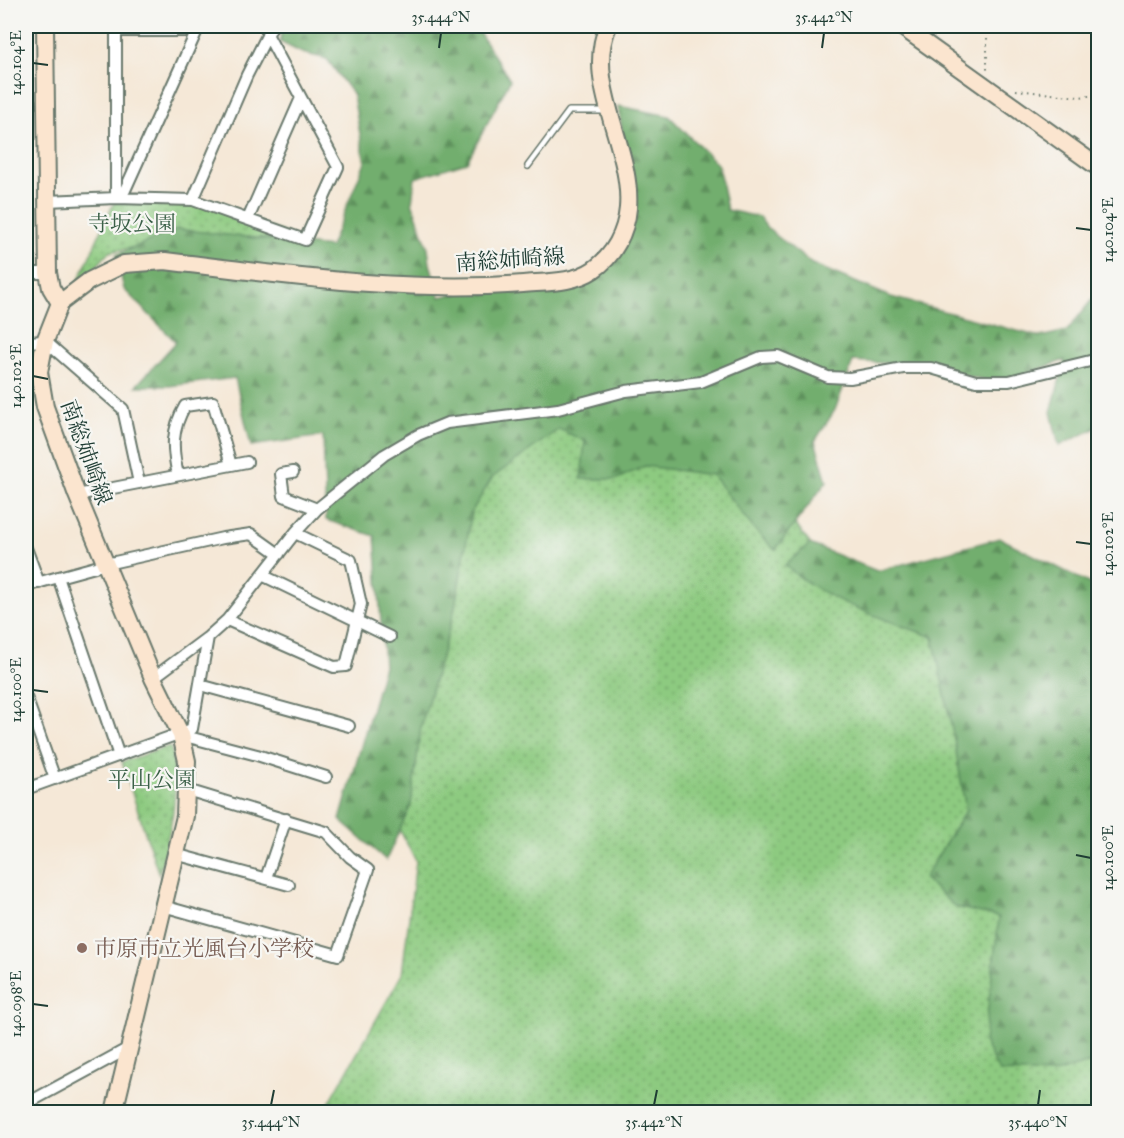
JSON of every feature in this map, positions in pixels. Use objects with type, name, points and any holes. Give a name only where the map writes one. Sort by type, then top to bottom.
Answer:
[{"type":"main road","points":[[45,26],[48,273],[51,288],[60,303]]},
{"type":"main road","name":"南総姉崎線","points":[[114,1113],[185,816],[187,761],[181,735],[153,678],[77,495],[45,407],[39,372],[45,341],[60,303],[89,281],[124,264],[165,261],[358,282],[439,287],[490,286],[574,278],[592,271],[605,260],[620,239],[625,224],[628,190],[602,76],[600,57],[608,26]]},
{"type":"main road","points":[[901,26],[1098,167]]},
{"type":"street","points":[[116,28],[198,28],[124,190],[116,198],[116,28]]},
{"type":"street","points":[[47,201],[116,198],[193,200],[305,240],[338,167],[301,98],[269,30]]},
{"type":"street","points":[[193,200],[269,30]]},
{"type":"street","points":[[248,219],[301,98]]},
{"type":"street","points":[[26,273],[48,273]]},
{"type":"street","points":[[26,342],[45,341],[123,408],[139,483]]},
{"type":"street","points":[[153,678],[227,620],[294,533],[317,509],[384,455],[418,435],[447,423],[558,409],[626,391],[702,382],[761,357],[778,356],[828,377],[850,378],[903,369],[931,368],[975,381],[1009,381],[1098,359]]},
{"type":"street","points":[[178,475],[172,449],[177,419],[185,406],[213,402],[231,465]]},
{"type":"street","points":[[77,495],[247,462]]},
{"type":"street","points":[[292,472],[281,474],[284,496],[317,509]]},
{"type":"street","points":[[227,620],[334,667],[346,666],[361,604],[351,560],[294,533]]},
{"type":"street","points":[[26,586],[106,564],[251,534],[279,554]]},
{"type":"street","points":[[26,548],[39,583]]},
{"type":"street","points":[[262,575],[390,637]]},
{"type":"street","points":[[58,577],[119,756]]},
{"type":"street","points":[[26,789],[181,735],[192,729],[208,637]]},
{"type":"street","points":[[200,685],[349,726]]},
{"type":"street","points":[[26,697],[55,779]]},
{"type":"street","points":[[181,735],[257,755],[326,777]]},
{"type":"street","points":[[163,906],[338,955],[368,870],[350,858],[326,832],[187,790]]},
{"type":"street","points":[[267,878],[286,819]]},
{"type":"street","points":[[176,854],[289,885]]},
{"type":"street","points":[[26,1104],[129,1048]]},
{"type":"lane","points":[[528,166],[569,111],[610,111]]},
{"type":"path","points":[[981,83],[987,76],[987,26]]},
{"type":"path","points":[[1016,90],[1079,97],[1098,95]]},
{"type":"green space","points":[[283,26],[475,26],[510,80],[467,162],[415,178],[412,202],[428,248],[430,264],[440,297],[484,286],[601,274],[633,196],[618,106],[669,116],[718,165],[727,210],[759,217],[768,229],[812,264],[891,297],[1040,337],[1067,331],[1098,292],[1098,427],[1059,446],[1051,412],[1065,360],[1000,383],[914,365],[853,361],[835,410],[815,441],[827,481],[775,550],[754,529],[712,475],[645,466],[617,479],[581,479],[585,441],[559,429],[492,478],[472,511],[454,612],[421,726],[411,805],[386,860],[340,820],[384,666],[375,536],[326,520],[323,436],[251,446],[235,378],[169,386],[136,386],[176,342],[124,289],[116,255],[177,229],[330,247],[365,162],[353,95],[327,59],[302,53],[280,42]]},
{"type":"green space","name":"寺坂公園","points":[[116,198],[193,200],[305,240],[213,236],[172,240],[109,252],[73,293]]},
{"type":"green space","points":[[376,381],[750,465],[844,588],[959,623],[1098,1025],[1098,1112],[324,1112],[402,974],[416,861],[382,796],[393,655]]},
{"type":"green space","points":[[1000,538],[1098,588],[1098,1061],[1051,1074],[999,1072],[984,1041],[999,917],[955,907],[924,878],[966,810],[933,637],[836,599],[801,578],[785,565],[810,544],[877,571]]},
{"type":"green space","name":"平山公園","points":[[170,746],[175,795],[159,875],[122,762]]},
{"type":"place","name":"市原市立光風台小学校","points":[[82,948]]}]
